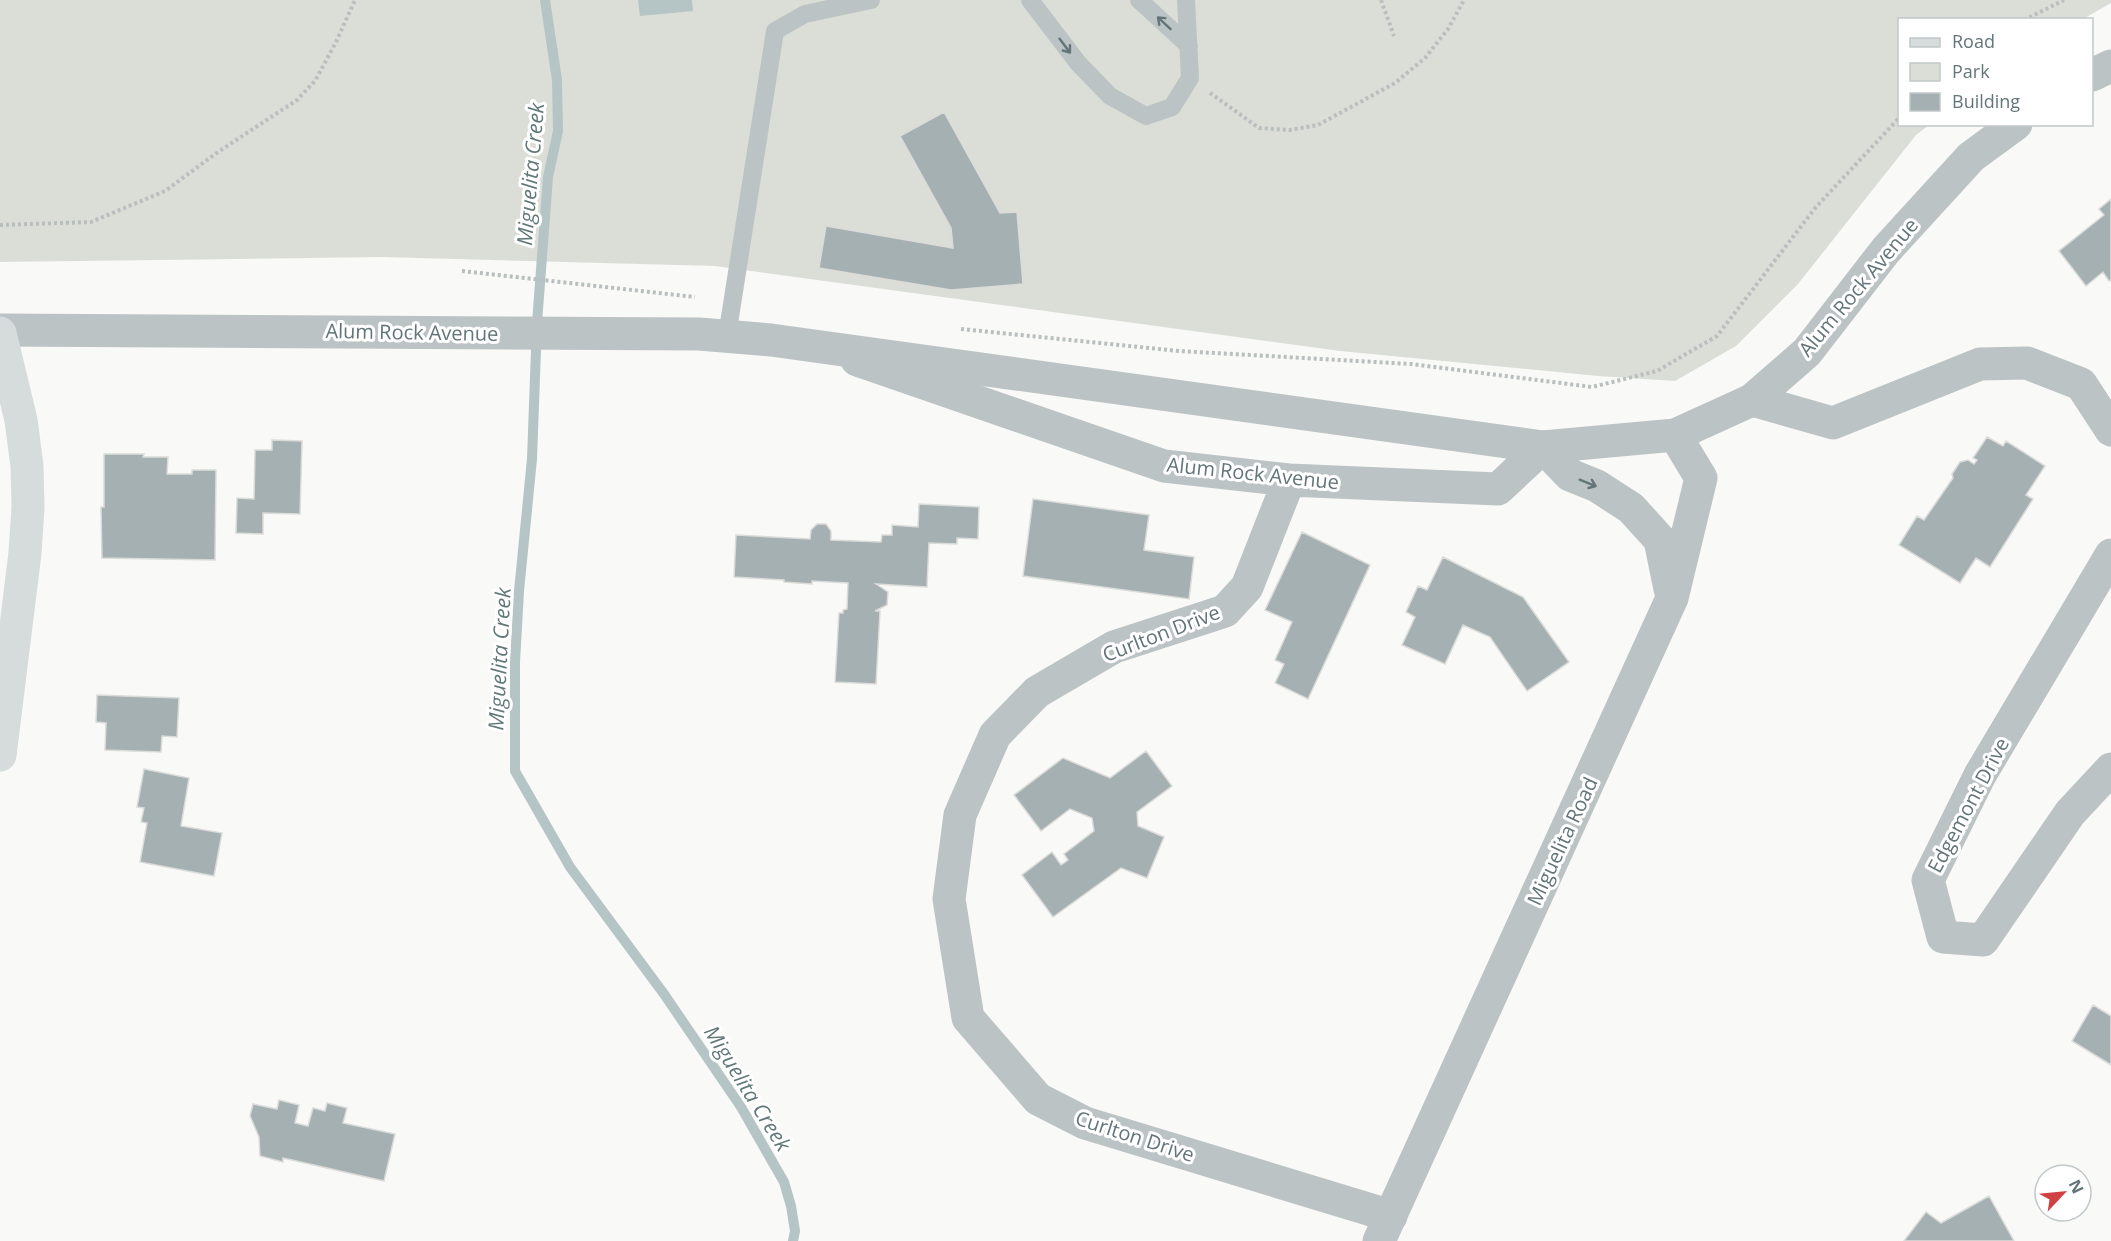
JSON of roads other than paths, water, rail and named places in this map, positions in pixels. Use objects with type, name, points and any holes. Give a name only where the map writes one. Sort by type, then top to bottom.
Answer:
[{"type":"main road","points":[[0,331],[21,420],[27,466],[28,508],[26,553],[0,755]]},
{"type":"street","points":[[2093,74],[2111,66]]},
{"type":"street","name":"Alum Rock Avenue","points":[[0,331],[699,334],[822,348],[1543,447],[1675,435],[1752,400],[1807,352],[1886,250],[1971,157],[2013,126]]},
{"type":"street","name":"Alum Rock Avenue","points":[[822,348],[1164,466],[1289,480],[1498,489],[1543,447]]},
{"type":"street","points":[[1752,400],[1833,423],[1980,364],[2027,363],[2081,384],[2111,430]]},
{"type":"street","name":"Miguelita Road","points":[[1385,1228],[1672,598],[1701,478],[1675,435]]},
{"type":"street","points":[[1543,447],[1570,475],[1597,486],[1631,508],[1660,540],[1672,598]]},
{"type":"street","name":"Curlton Drive","points":[[1289,480],[1247,587],[1225,611],[1114,647],[1037,692],[995,735],[960,815],[949,899],[968,1018],[1038,1099],[1084,1123],[1385,1228]]},
{"type":"street","name":"Edgemont Drive","points":[[2111,555],[1980,776],[1928,880],[1943,937],[1983,940],[2070,813],[2111,769]]},
{"type":"lane","points":[[727,336],[775,32],[804,14],[871,0]]},
{"type":"lane","points":[[1030,0],[1078,63],[1110,96],[1146,116],[1172,107],[1190,78],[1186,0]]},
{"type":"lane","points":[[1139,0],[1189,46]]},
{"type":"waterway","name":"Miguelita Creek","points":[[545,0],[557,80],[558,131],[548,177],[537,323],[532,459],[519,591],[515,662],[515,771],[570,867],[664,994],[741,1107],[784,1182],[795,1231],[793,1241]]}]
